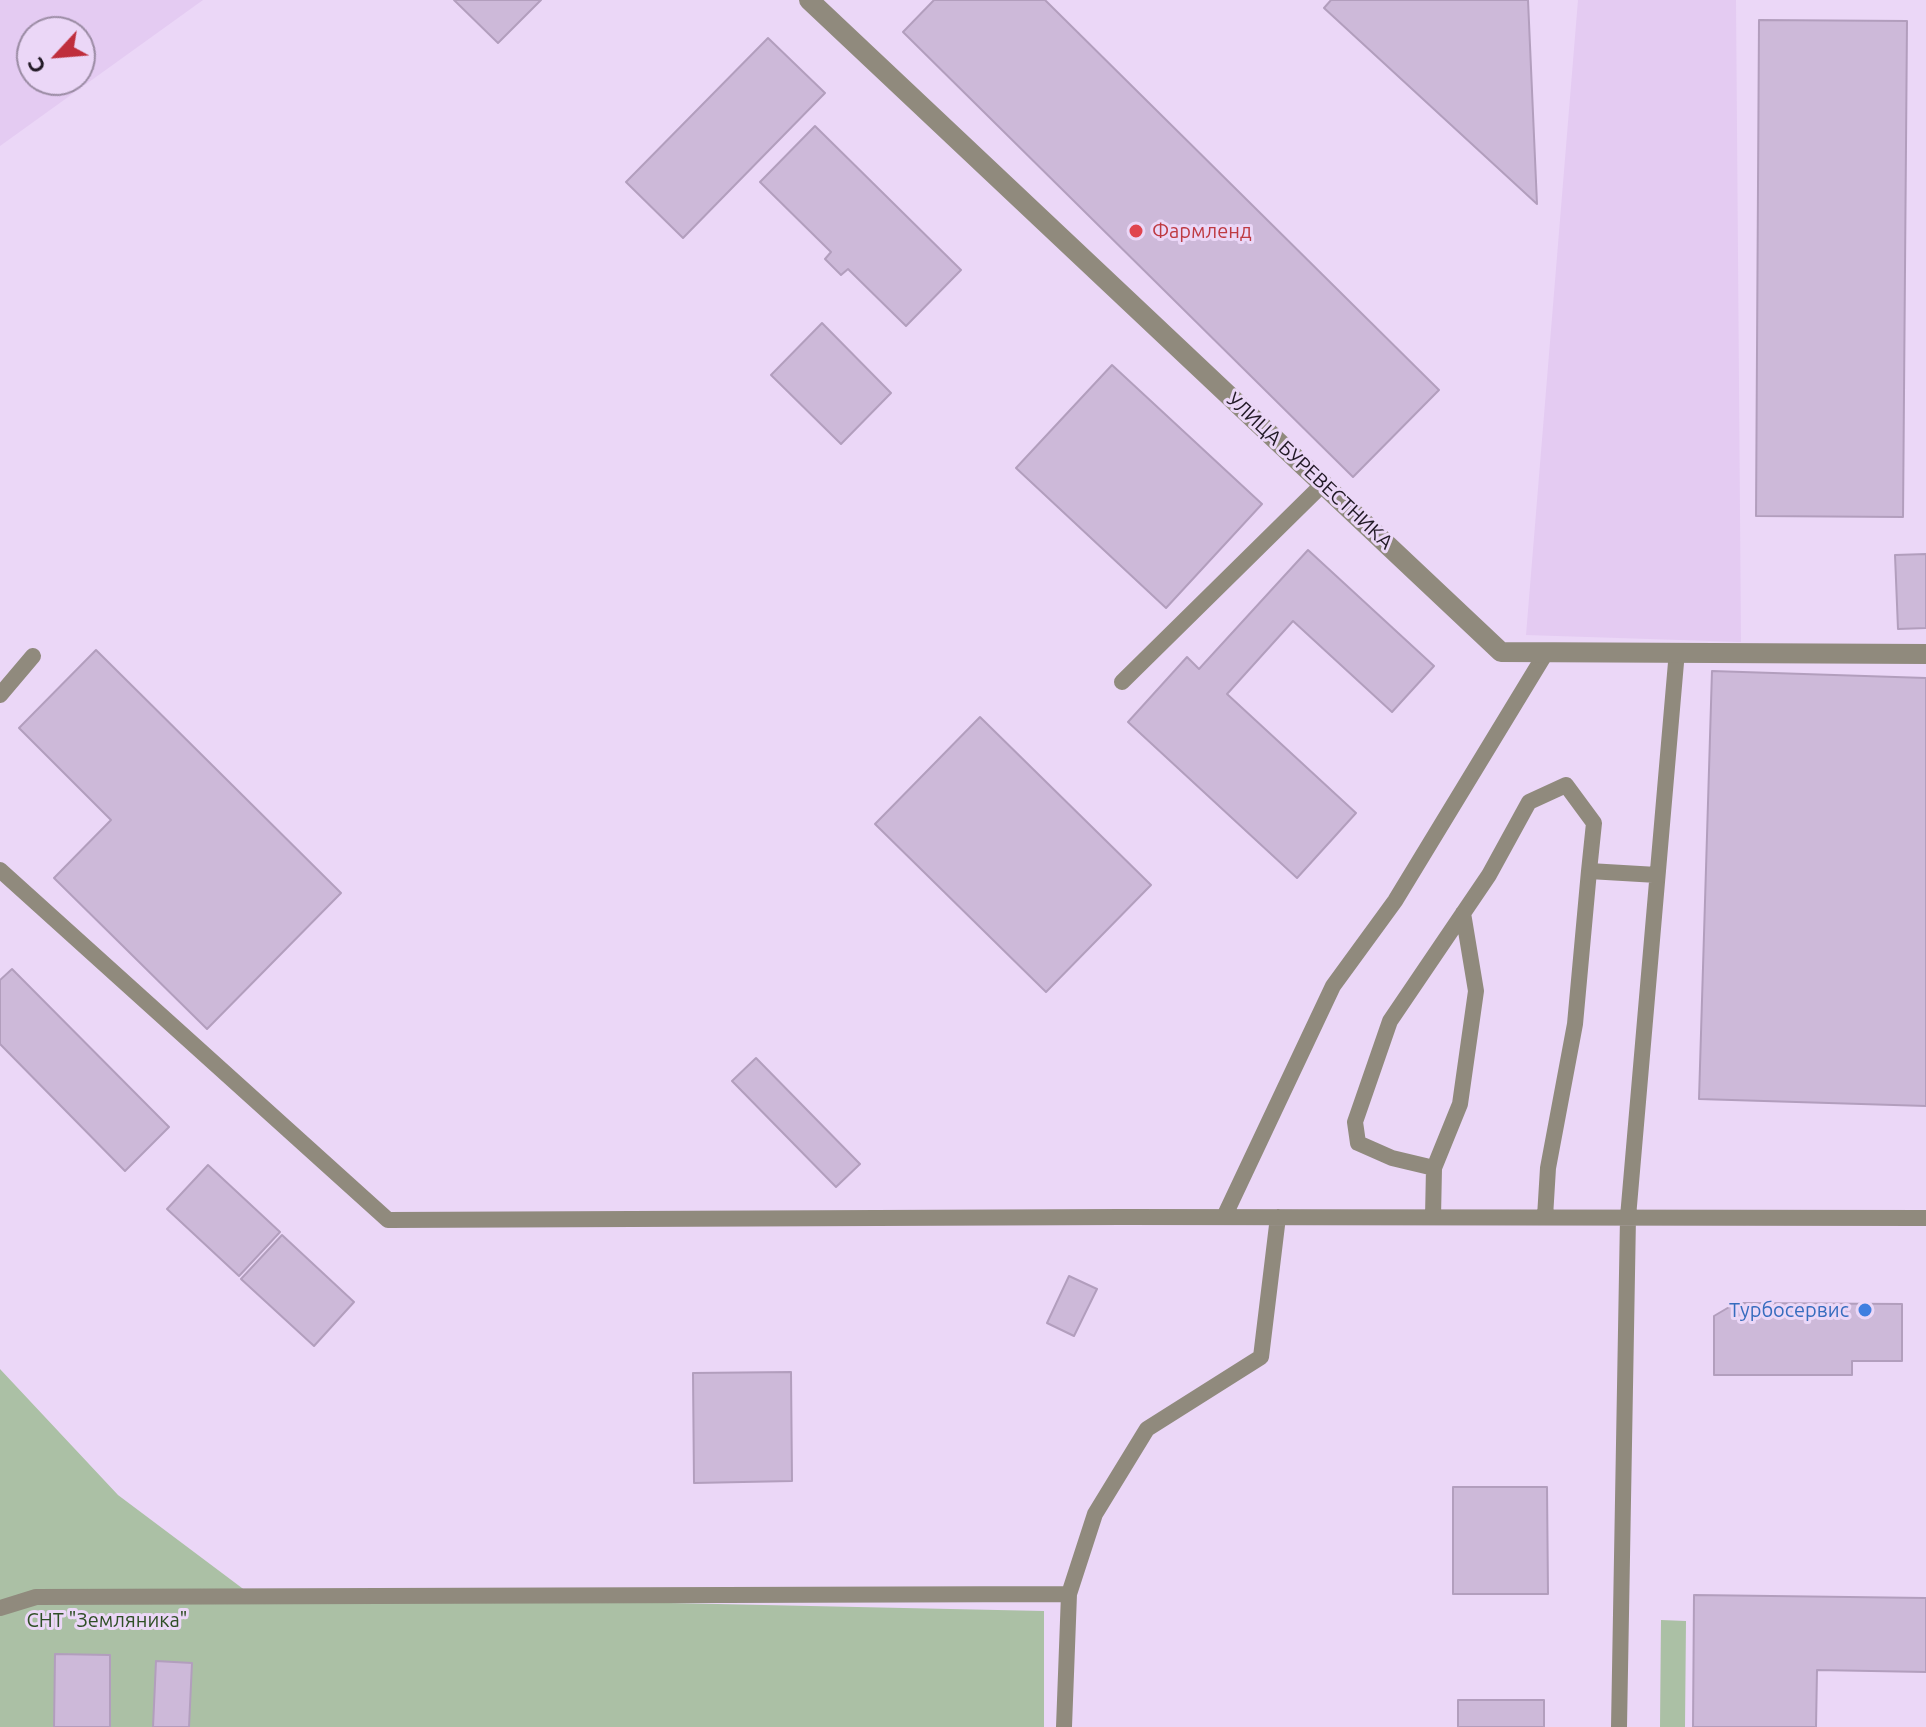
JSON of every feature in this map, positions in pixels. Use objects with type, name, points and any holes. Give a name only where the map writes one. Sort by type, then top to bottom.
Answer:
[{"type":"street","name":"УЛИЦА БУРЕВЕСТНИКА","points":[[809,0],[1501,652],[1926,654]]},
{"type":"lane","points":[[1122,682],[1323,484]]},
{"type":"lane","points":[[1224,1217],[1333,986],[1395,901],[1547,651]]},
{"type":"lane","points":[[1619,1727],[1628,1217],[1677,651]]},
{"type":"lane","points":[[0,695],[33,656]]},
{"type":"lane","points":[[1434,1168],[1392,1158],[1358,1143],[1355,1122],[1390,1021],[1489,875],[1529,802],[1566,785],[1594,823],[1575,1024],[1548,1168],[1545,1217]]},
{"type":"lane","points":[[0,870],[388,1220],[1926,1218]]},
{"type":"lane","points":[[1589,871],[1657,875]]},
{"type":"lane","points":[[1433,1217],[1434,1168],[1460,1104],[1476,991],[1463,913]]},
{"type":"lane","points":[[1064,1727],[1069,1594],[1095,1514],[1147,1429],[1261,1357],[1278,1217]]},
{"type":"lane","points":[[0,1608],[36,1597],[1069,1594]]},
{"type":"shaded area","points":[[0,0],[203,0],[96,77],[96,16],[16,16],[16,96],[70,96],[0,146]]},
{"type":"shaded area","points":[[1578,0],[1736,0],[1741,642],[1526,635]]},
{"type":"green space","name":"СНТ \"Земляника\"","points":[[0,1369],[118,1495],[250,1594],[1044,1611],[1044,1727],[0,1727]]},
{"type":"green space","points":[[1661,1620],[1686,1621],[1685,1727],[1660,1727]]},
{"type":"building","points":[[454,0],[541,0],[498,43]]},
{"type":"building","points":[[934,0],[1045,0],[1439,390],[1353,477],[903,32]]},
{"type":"building","points":[[1331,0],[1528,0],[1537,204],[1324,8]]},
{"type":"building","points":[[1759,20],[1907,21],[1903,517],[1756,516]]},
{"type":"building","points":[[768,38],[825,93],[683,238],[626,182]]},
{"type":"building","points":[[815,126],[961,270],[906,326],[848,269],[841,275],[825,259],[831,252],[760,182]]},
{"type":"building","points":[[822,323],[891,393],[841,444],[771,375]]},
{"type":"building","points":[[1112,365],[1262,504],[1166,608],[1016,468]]},
{"type":"building","points":[[1308,550],[1434,666],[1392,712],[1293,621],[1227,694],[1356,813],[1297,878],[1128,722],[1187,657],[1199,669]]},
{"type":"building","points":[[1926,554],[1926,628],[1898,629],[1895,555]]},
{"type":"building","points":[[96,650],[341,893],[207,1029],[54,878],[111,820],[19,728]]},
{"type":"building","points":[[1712,671],[1926,678],[1926,1106],[1699,1099]]},
{"type":"building","points":[[980,717],[1151,885],[1046,992],[875,824]]},
{"type":"building","points":[[12,969],[169,1127],[125,1171],[0,1044],[0,980]]},
{"type":"building","points":[[756,1058],[860,1164],[836,1187],[732,1081]]},
{"type":"building","points":[[208,1165],[280,1232],[239,1276],[167,1209]]},
{"type":"building","points":[[282,1235],[354,1302],[314,1346],[241,1279]]},
{"type":"building","points":[[1069,1276],[1097,1289],[1074,1336],[1047,1323]]},
{"type":"building","points":[[1736,1303],[1902,1304],[1902,1361],[1852,1361],[1852,1375],[1714,1375],[1714,1316]]},
{"type":"building","points":[[791,1372],[792,1481],[694,1483],[693,1373]]},
{"type":"building","points":[[1453,1487],[1547,1487],[1548,1594],[1453,1594]]},
{"type":"building","points":[[1694,1595],[1926,1598],[1926,1672],[1817,1670],[1816,1727],[1693,1727]]},
{"type":"building","points":[[55,1654],[110,1655],[110,1727],[54,1727]]},
{"type":"building","points":[[156,1661],[192,1663],[189,1727],[153,1727]]},
{"type":"building","points":[[1458,1700],[1544,1700],[1544,1727],[1458,1727]]},
{"type":"place","name":"Фармленд","points":[[1136,231]]},
{"type":"place","name":"Турбосервис","points":[[1865,1310]]}]
